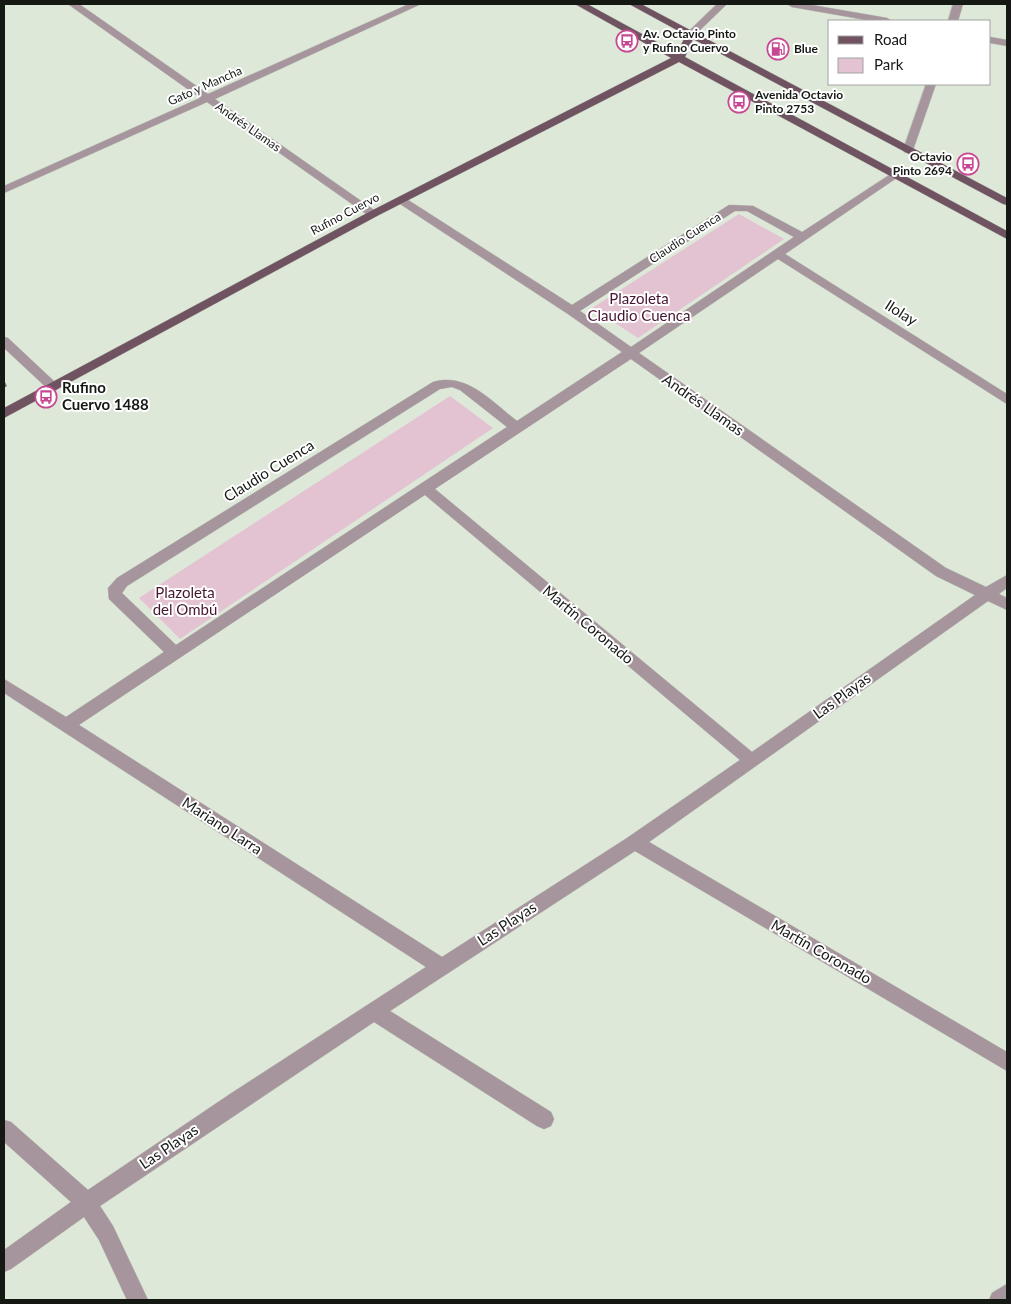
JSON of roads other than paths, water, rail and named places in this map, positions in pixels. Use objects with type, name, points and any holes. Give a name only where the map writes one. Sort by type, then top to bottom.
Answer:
[{"type":"main road","points":[[580,4],[1007,236]]},
{"type":"main road","points":[[634,4],[1007,202]]},
{"type":"main road","points":[[680,57],[691,34]]},
{"type":"main road","name":"Rufino Cuervo","points":[[4,414],[373,214],[680,57]]},
{"type":"street","name":"Andrés Llamas","points":[[73,4],[373,214]]},
{"type":"street","name":"Gato y Mancha","points":[[4,190],[416,4]]},
{"type":"street","points":[[691,34],[722,4]]},
{"type":"street","points":[[792,4],[881,20]]},
{"type":"street","points":[[953,20],[958,4]]},
{"type":"street","points":[[991,40],[1007,43]]},
{"type":"street","points":[[908,150],[931,85]]},
{"type":"street","points":[[66,725],[630,353],[894,175]]},
{"type":"street","name":"Andrés Llamas","points":[[401,200],[572,311],[941,572],[1007,604]]},
{"type":"street","name":"Claudio Cuenca","points":[[572,311],[733,207],[749,208],[802,237]]},
{"type":"street","name":"Ilolay","points":[[778,254],[1007,400]]},
{"type":"street","points":[[4,341],[53,387]]},
{"type":"street","name":"Claudio Cuenca","points":[[174,652],[114,595],[115,588],[122,582],[437,385],[452,383],[464,388],[517,428]]},
{"type":"street","name":"Martín Coronado","points":[[424,488],[752,761]]},
{"type":"street","name":"Las Playas","points":[[4,1262],[86,1202],[373,1011],[634,842],[1007,581]]},
{"type":"street","name":"Mariano Larra","points":[[4,684],[441,967]]},
{"type":"street","name":"Martín Coronado","points":[[634,842],[1007,1062]]},
{"type":"street","points":[[373,1011],[544,1118]]},
{"type":"street","points":[[4,1129],[86,1202],[106,1233],[138,1300]]},
{"type":"street","points":[[999,1300],[1007,1294]]},
{"type":"place","name":"Av. Octavio Pinto y Rufino Cuervo","points":[[627,41]]},
{"type":"place","name":"Blue","points":[[778,49]]},
{"type":"place","name":"Avenida Octavio Pinto 2753","points":[[739,102]]},
{"type":"place","name":"Octavio Pinto 2694","points":[[968,164]]},
{"type":"place","name":"Rufino Cuervo 1488","points":[[46,397]]},
{"type":"park label","name":"Plazoleta Claudio Cuenca","points":[[639,308]]},
{"type":"park label","name":"Plazoleta del Ombú","points":[[185,602]]}]
